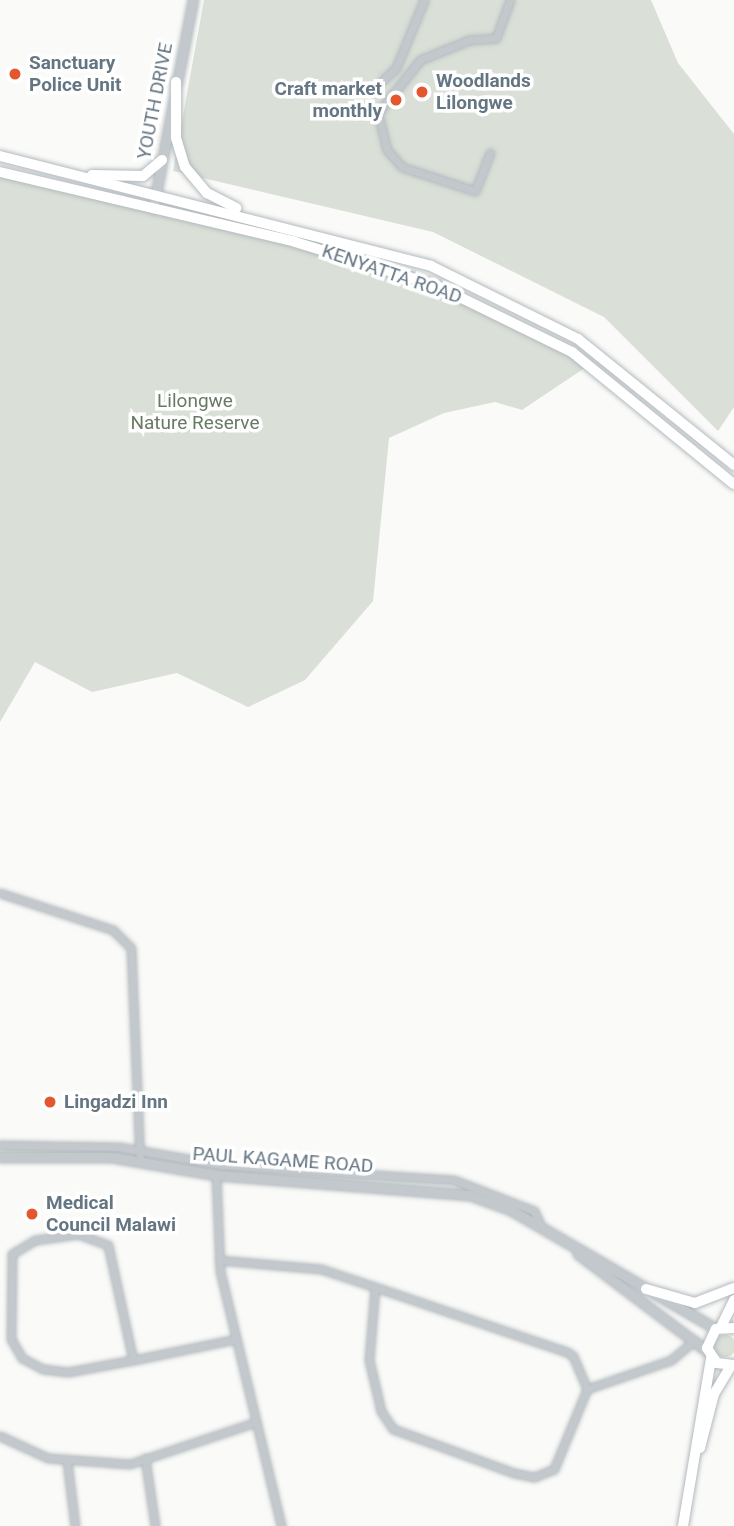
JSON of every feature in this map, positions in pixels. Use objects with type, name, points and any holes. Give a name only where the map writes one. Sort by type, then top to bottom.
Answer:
[{"type":"main road","points":[[176,82],[176,138],[194,182],[264,219]]},
{"type":"main road","name":"KENYATTA ROAD","points":[[0,156],[78,177],[264,219],[431,266],[578,339],[622,370],[734,465]]},
{"type":"main road","points":[[78,177],[143,176],[162,160]]},
{"type":"main road","name":"KENYATTA ROAD","points":[[0,172],[415,278],[491,308],[572,352],[616,385],[734,484]]},
{"type":"main road","points":[[646,1289],[695,1303],[734,1288]]},
{"type":"main road","points":[[683,1526],[710,1356],[708,1341],[734,1300]]},
{"type":"main road","points":[[718,1328],[734,1328]]},
{"type":"main road","points":[[690,1482],[714,1394],[733,1365],[710,1356]]},
{"type":"street","name":"YOUTH DRIVE","points":[[153,209],[193,0]]},
{"type":"street","points":[[383,80],[396,68],[424,0]]},
{"type":"street","points":[[490,153],[475,191],[402,167],[387,150],[378,113],[420,60],[469,40],[496,38],[510,0]]},
{"type":"street","points":[[0,893],[113,930],[131,948],[140,1162]]},
{"type":"street","points":[[0,1145],[140,1150],[215,1164],[454,1180],[524,1206],[542,1228]]},
{"type":"street","name":"PAUL KAGAME ROAD","points":[[0,1157],[140,1162],[216,1175],[455,1192],[542,1228],[695,1340],[710,1356]]},
{"type":"street","points":[[216,1175],[219,1260],[281,1526]]},
{"type":"street","points":[[133,1360],[108,1245],[78,1234],[35,1240],[12,1254],[11,1339],[22,1358],[60,1373],[133,1360],[236,1339]]},
{"type":"street","name":"PAUL KAGAME ROAD","points":[[554,1236],[718,1328]]},
{"type":"street","points":[[219,1260],[314,1267],[375,1287],[567,1352],[580,1365],[587,1389],[563,1457],[541,1476],[514,1473],[400,1434],[381,1411],[369,1360],[375,1287]]},
{"type":"street","points":[[587,1389],[671,1360],[695,1340]]},
{"type":"street","points":[[0,1436],[39,1456],[67,1461],[130,1464],[256,1422]]},
{"type":"street","points":[[145,1458],[155,1526]]},
{"type":"street","points":[[67,1461],[75,1526]]},
{"type":"green space","points":[[204,0],[651,0],[678,63],[734,134],[734,407],[718,431],[604,317],[433,232],[173,171]]},
{"type":"green space","name":"Lilongwe Nature Reserve","points":[[0,174],[281,230],[367,254],[448,285],[592,363],[522,410],[495,402],[444,413],[389,438],[373,601],[305,680],[248,707],[177,673],[92,692],[35,662],[0,722]]},
{"type":"green space","points":[[725,1335],[735,1342],[736,1346],[729,1356],[725,1357],[715,1350],[714,1346],[721,1336]]},
{"type":"place","name":"Sanctuary Police Unit","points":[[15,74]]},
{"type":"place","name":"Woodlands Lilongwe","points":[[422,92]]},
{"type":"place","name":"Craft market monthly","points":[[396,100]]},
{"type":"place","name":"Lingadzi Inn","points":[[50,1102]]},
{"type":"place","name":"Medical Council Malawi","points":[[32,1214]]}]
